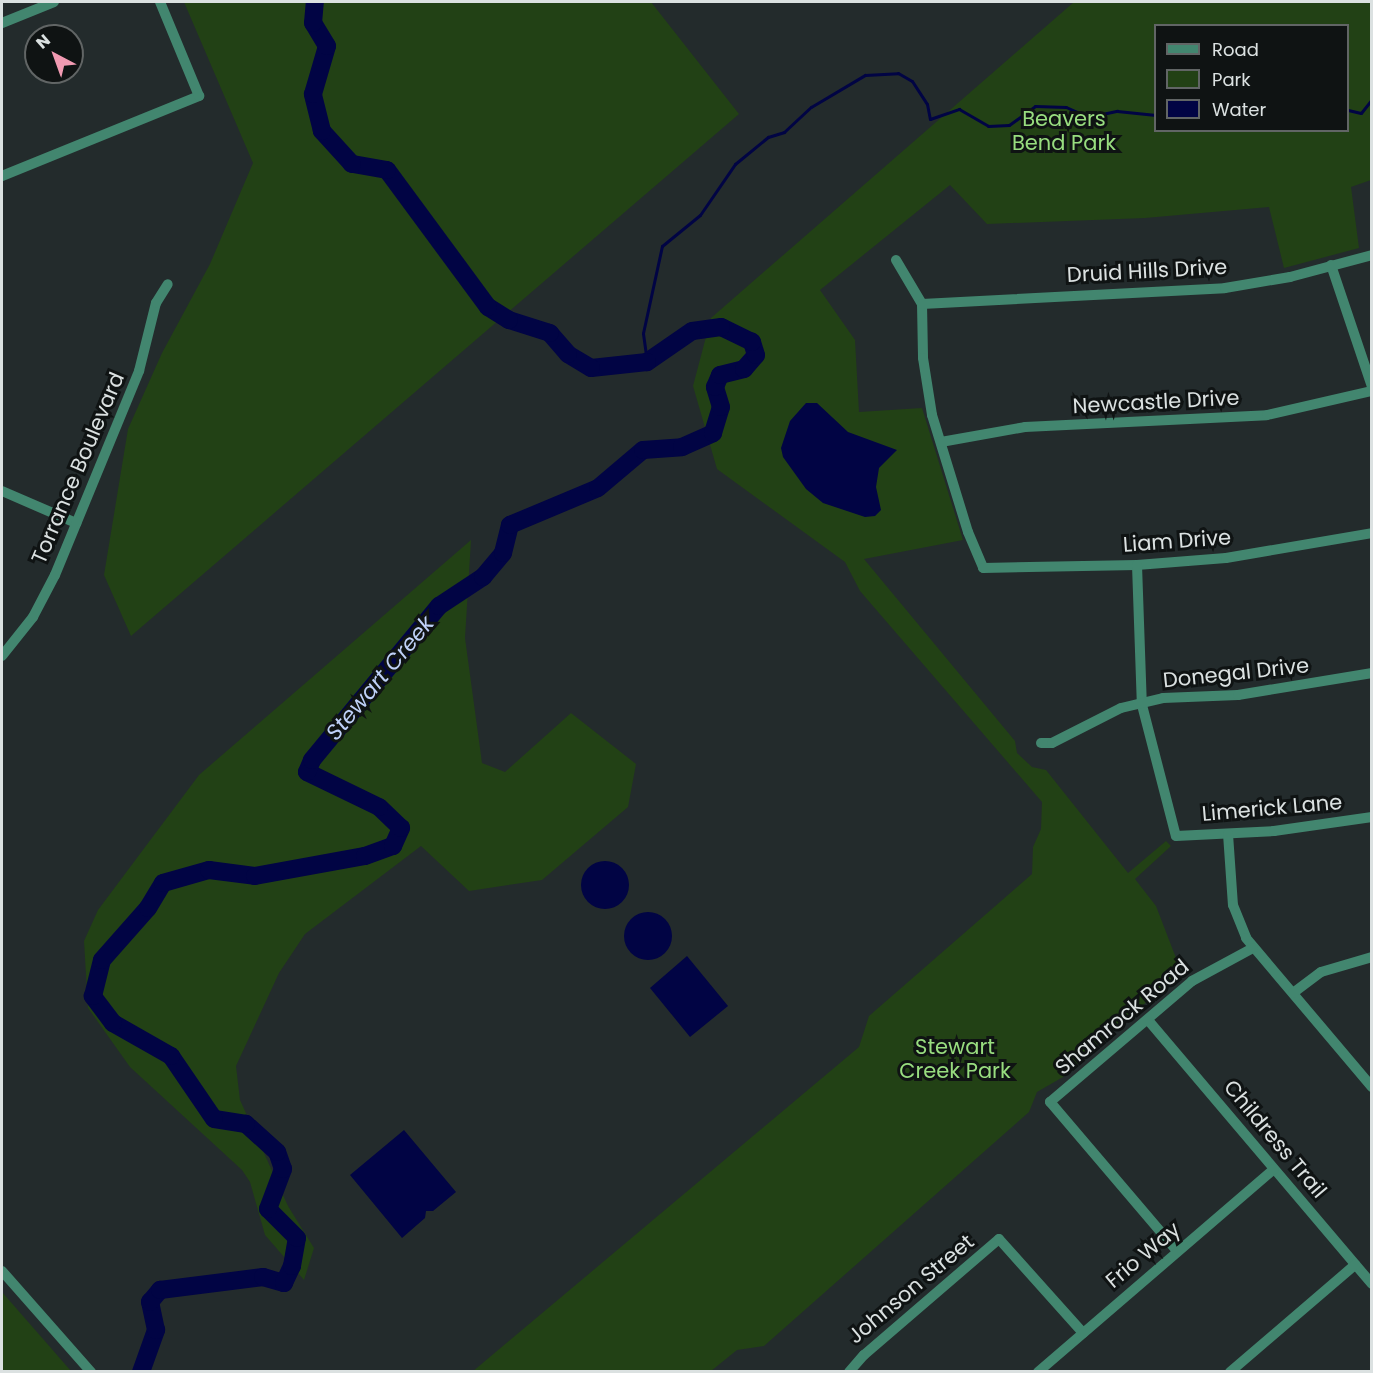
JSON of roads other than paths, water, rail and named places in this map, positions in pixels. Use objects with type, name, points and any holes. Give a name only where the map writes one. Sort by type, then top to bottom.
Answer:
[{"type":"street","points":[[2,23],[54,2]]},
{"type":"street","points":[[2,176],[199,96],[160,2]]},
{"type":"street","name":"Druid Hills Drive","points":[[922,304],[1225,288],[1290,277],[1371,255]]},
{"type":"street","points":[[896,260],[922,304],[927,387],[941,442]]},
{"type":"street","points":[[1331,265],[1371,389]]},
{"type":"street","name":"Torrance Boulevard","points":[[2,656],[40,604],[140,371],[156,303],[168,284]]},
{"type":"street","name":"Newcastle Drive","points":[[941,442],[1025,427],[1268,415],[1371,389]]},
{"type":"street","name":"Liam Drive","points":[[941,442],[968,532],[983,568],[1137,566],[1274,553],[1371,533]]},
{"type":"street","points":[[2,491],[76,523]]},
{"type":"street","points":[[1137,566],[1142,705]]},
{"type":"street","name":"Donegal Drive","points":[[1041,743],[1052,743],[1115,711],[1163,698],[1238,695],[1371,673]]},
{"type":"street","name":"Limerick Lane","points":[[1142,705],[1176,836],[1228,834],[1371,817]]},
{"type":"street","points":[[1228,834],[1233,905],[1253,948],[1371,1087]]},
{"type":"street","name":"Shamrock Road","points":[[1177,1251],[1050,1102],[1205,972],[1253,948]]},
{"type":"street","points":[[1293,993],[1321,972],[1371,957]]},
{"type":"street","name":"Childress Trail","points":[[1148,1020],[1371,1284]]},
{"type":"street","name":"Frio Way","points":[[1038,1371],[1274,1169]]},
{"type":"street","name":"Johnson Street","points":[[849,1370],[999,1239],[1083,1333]]},
{"type":"street","points":[[1230,1371],[1355,1264]]},
{"type":"street","points":[[2,1271],[89,1369]]},
{"type":"water","points":[[806,403],[817,403],[848,432],[897,450],[879,468],[876,487],[881,510],[875,516],[865,517],[823,503],[806,489],[783,457],[781,448],[790,421]]},
{"type":"water","points":[[600,861],[610,861],[622,868],[629,880],[629,890],[622,902],[610,909],[600,909],[585,898],[581,890],[581,880],[592,865]]},
{"type":"water","points":[[643,912],[653,912],[665,919],[672,931],[672,941],[665,953],[653,960],[643,960],[628,949],[624,941],[624,931],[635,916]]},
{"type":"water","points":[[687,956],[728,1006],[690,1037],[650,988]]},
{"type":"water","points":[[404,1130],[456,1192],[433,1211],[426,1211],[425,1218],[402,1238],[350,1175]]},
{"type":"waterway","name":"Stewart Creek","points":[[141,1372],[156,1330],[150,1302],[160,1290],[263,1277],[284,1283],[292,1266],[297,1238],[268,1209],[283,1169],[277,1152],[246,1124],[214,1119],[171,1056],[113,1023],[93,996],[102,960],[148,908],[163,883],[209,870],[255,876],[365,856],[393,846],[401,828],[379,807],[307,772],[312,760],[439,606],[483,577],[503,553],[510,525],[598,488],[643,450],[682,447],[713,433],[721,407],[715,387],[720,375],[744,369],[756,355],[752,342],[721,327],[692,331],[647,362],[591,368],[568,354],[550,333],[509,320],[488,307],[387,170],[352,164],[322,131],[313,94],[327,46],[313,23],[315,2]]},
{"type":"waterway","points":[[647,362],[643,333],[662,246],[700,215],[735,164],[768,137],[784,132],[811,107],[865,75],[898,73],[912,81],[927,104],[930,119],[959,109],[988,126],[1009,125],[1035,106],[1066,107],[1088,117],[1117,111],[1154,115]]},
{"type":"waterway","points":[[1349,110],[1361,113],[1372,99]]},
{"type":"park label","name":"Beavers Bend Park","points":[[1064,131]]},
{"type":"park label","name":"Stewart Creek Park","points":[[955,1059]]}]
